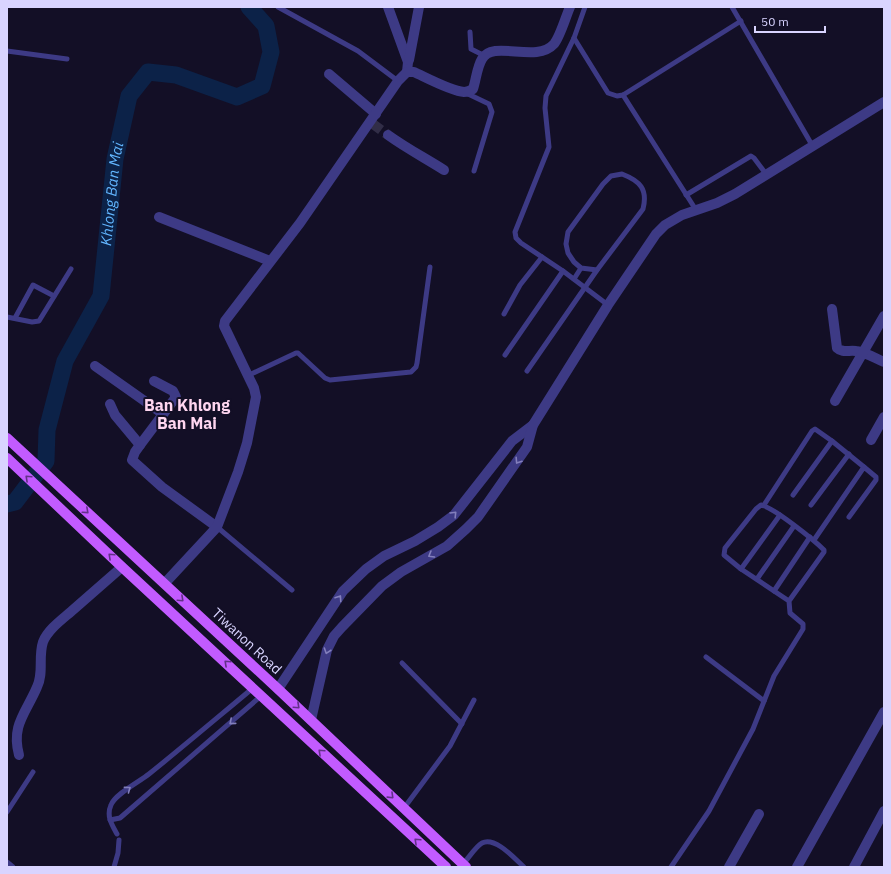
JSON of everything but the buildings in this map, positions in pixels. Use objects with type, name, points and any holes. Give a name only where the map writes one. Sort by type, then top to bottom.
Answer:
[{"type":"main road","name":"Tiwanon Road","points":[[7,438],[165,582],[464,866]]},
{"type":"main road","points":[[8,459],[122,567],[446,867]]},
{"type":"street","points":[[388,7],[408,67],[414,72],[453,89],[465,92],[473,89],[482,60],[489,52],[536,52],[547,50],[555,43],[570,7]]},
{"type":"street","points":[[165,582],[217,527],[238,472],[247,443],[256,397],[249,375],[224,326],[225,321],[300,222],[373,120],[408,67],[419,7]]},
{"type":"street","points":[[329,74],[373,120]]},
{"type":"street","points":[[311,720],[327,650],[334,636],[382,586],[401,572],[447,546],[478,517],[527,447],[533,425],[608,305],[656,234],[665,225],[682,215],[717,203],[735,194],[812,145],[884,102]]},
{"type":"street","points":[[388,135],[444,170]]},
{"type":"street","points":[[159,217],[270,261]]},
{"type":"street","points":[[832,309],[836,348],[843,351],[856,351],[864,353],[884,362]]},
{"type":"street","points":[[835,401],[884,316]]},
{"type":"street","points":[[95,366],[163,414]]},
{"type":"street","points":[[154,381],[173,391],[176,397],[174,402],[163,414],[135,452],[132,460],[162,487],[217,527]]},
{"type":"street","points":[[110,404],[115,415],[140,445]]},
{"type":"street","points":[[871,440],[884,417]]},
{"type":"street","points":[[278,689],[343,591],[366,569],[384,556],[415,541],[454,515],[512,441],[533,425]]},
{"type":"street","points":[[19,755],[16,745],[17,729],[40,680],[42,668],[41,649],[45,638],[122,567]]},
{"type":"street","points":[[321,624],[334,636]]},
{"type":"street","points":[[797,867],[862,751],[871,732],[884,712]]},
{"type":"street","points":[[854,867],[884,811]]},
{"type":"street","points":[[729,867],[759,814]]},
{"type":"lane","points":[[278,7],[358,51],[398,81]]},
{"type":"lane","points":[[585,7],[574,38],[546,96],[545,108],[549,147],[515,232],[516,238],[521,243],[563,271],[608,305]]},
{"type":"lane","points":[[732,7],[812,145]]},
{"type":"lane","points":[[574,38],[608,93],[617,96],[623,95],[741,21]]},
{"type":"lane","points":[[470,32],[471,49],[485,56]]},
{"type":"lane","points":[[7,51],[67,59]]},
{"type":"lane","points":[[465,92],[489,104],[492,112],[474,171]]},
{"type":"lane","points":[[623,95],[696,210]]},
{"type":"lane","points":[[686,195],[752,156],[766,174]]},
{"type":"lane","points":[[527,371],[597,270],[644,209],[646,199],[642,187],[634,178],[622,174],[611,176],[603,184],[568,232],[566,244],[568,253],[574,262],[581,268],[597,270]]},
{"type":"lane","points":[[504,314],[520,284],[542,257]]},
{"type":"lane","points":[[249,375],[296,353],[298,353],[325,378],[330,380],[411,372],[416,367],[417,362],[430,267]]},
{"type":"lane","points":[[574,279],[581,268]]},
{"type":"lane","points":[[7,317],[32,322],[39,321],[71,270]]},
{"type":"lane","points":[[505,355],[563,271]]},
{"type":"lane","points":[[15,318],[32,285],[54,296]]},
{"type":"lane","points":[[789,601],[741,569],[724,555],[724,548],[756,509],[761,505],[764,505],[812,430],[819,430],[876,477],[876,480],[849,517]]},
{"type":"lane","points":[[793,495],[832,441]]},
{"type":"lane","points":[[811,506],[849,454]]},
{"type":"lane","points":[[774,591],[864,467]]},
{"type":"lane","points":[[671,867],[709,811],[754,729],[774,676],[803,629],[803,624],[790,613],[789,601],[824,552],[824,550],[812,539],[764,505]]},
{"type":"lane","points":[[741,569],[780,515]]},
{"type":"lane","points":[[757,580],[794,526]]},
{"type":"lane","points":[[217,527],[292,590]]},
{"type":"lane","points":[[706,657],[764,701]]},
{"type":"lane","points":[[402,663],[462,724]]},
{"type":"lane","points":[[117,834],[110,820],[109,813],[111,804],[119,795],[147,775],[253,688]]},
{"type":"lane","points":[[110,820],[120,818],[261,696]]},
{"type":"lane","points":[[404,808],[450,746],[474,700]]},
{"type":"lane","points":[[7,812],[33,772]]},
{"type":"lane","points":[[114,867],[118,853],[119,840]]},
{"type":"lane","points":[[464,866],[481,843],[487,842],[498,845],[524,867]]},
{"type":"lane","points":[[7,862],[13,867]]},
{"type":"waterway","name":"Khlong Ban Mai","points":[[7,504],[15,502],[46,461],[47,430],[65,361],[101,296],[115,159],[129,96],[148,72],[176,75],[237,97],[262,86],[271,52],[266,26],[249,7]]},
{"type":"tunnel","points":[[373,124],[388,135]]},
{"type":"district","name":"Ban Khlong Ban Mai","points":[[187,414]]}]
